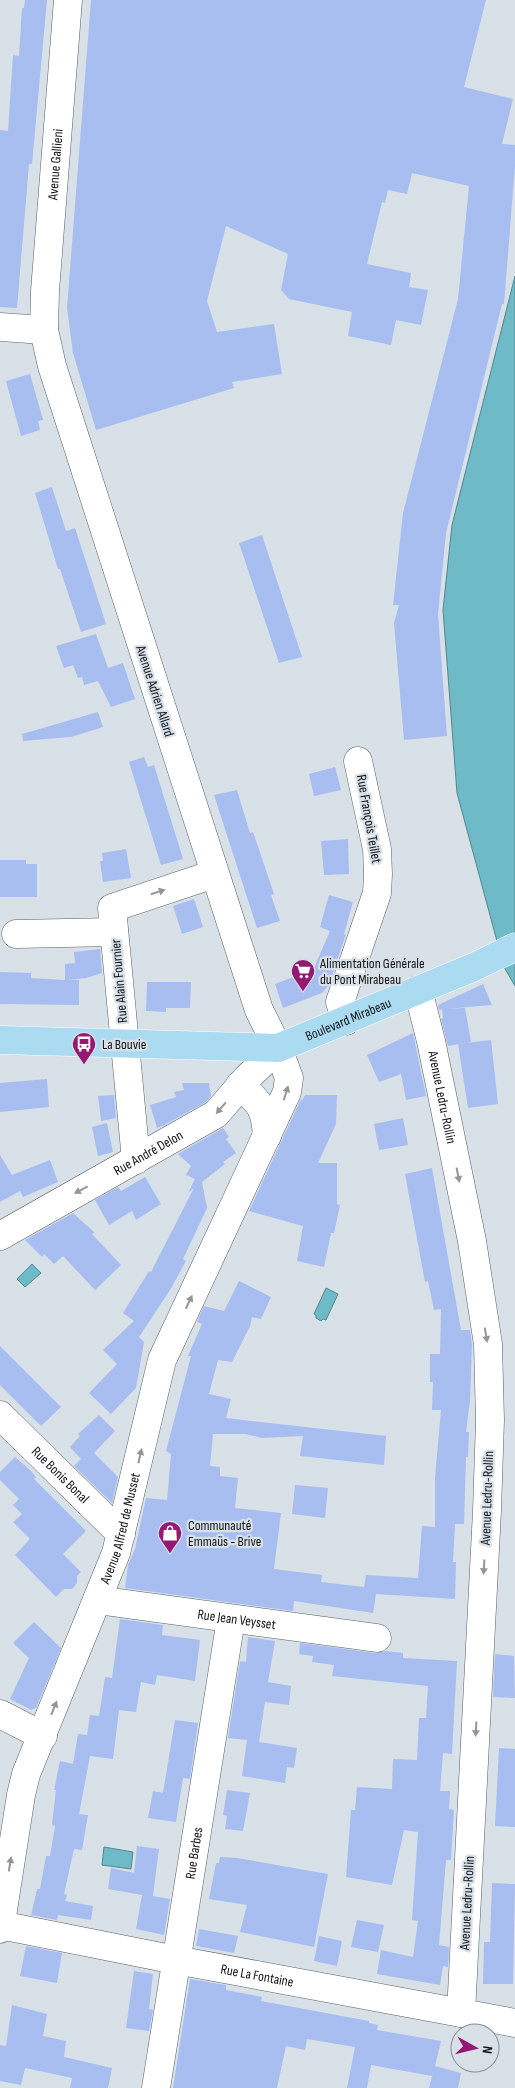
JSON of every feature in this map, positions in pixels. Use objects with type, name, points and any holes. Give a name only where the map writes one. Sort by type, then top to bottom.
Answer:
[{"type":"main road","name":"Boulevard Mirabeau","points":[[278,1048],[474,967],[515,947]]},
{"type":"main road","points":[[0,1040],[278,1048]]},
{"type":"street","name":"Avenue Gallieni","points":[[44,330],[45,291],[68,0]]},
{"type":"street","points":[[0,327],[44,330]]},
{"type":"street","name":"Avenue Adrien Allard","points":[[44,330],[52,366],[214,874],[259,1010],[278,1048]]},
{"type":"street","name":"Rue François Teillet","points":[[346,1021],[340,1002],[377,893],[378,874],[378,850],[358,761]]},
{"type":"street","points":[[16,934],[113,920],[214,874]]},
{"type":"street","name":"Rue Alain Fournier","points":[[113,920],[136,1160]]},
{"type":"street","name":"Avenue Ledru-Rollin","points":[[418,990],[431,1041],[472,1241],[488,1344],[490,1420],[487,1511],[461,2012]]},
{"type":"street","name":"Rue André Delon","points":[[0,1236],[216,1114],[240,1085],[278,1048]]},
{"type":"street","name":"Avenue Alfred de Musset","points":[[0,1929],[26,1774],[116,1553],[162,1360],[287,1092],[289,1078],[278,1048]]},
{"type":"street","points":[[240,1085],[256,1099],[265,1114],[267,1136]]},
{"type":"street","name":"Rue Bonis Bonal","points":[[0,1415],[121,1534]]},
{"type":"street","name":"Rue Jean Veysset","points":[[97,1600],[377,1638]]},
{"type":"street","name":"Rue Barbes","points":[[156,2088],[231,1619]]},
{"type":"street","points":[[0,1714],[43,1736]]},
{"type":"street","name":"Rue La Fontaine","points":[[0,1925],[515,2023]]},
{"type":"water","points":[[515,276],[515,986],[504,967],[457,793],[443,610],[452,525]]},
{"type":"water","points":[[32,1264],[41,1273],[25,1287],[17,1279]]},
{"type":"water","points":[[326,1288],[338,1294],[326,1320],[323,1319],[321,1321],[314,1314]]},
{"type":"water","points":[[104,1847],[133,1852],[131,1869],[102,1865]]},
{"type":"building","points":[[25,0],[47,0],[32,164],[29,164],[17,308],[0,307],[0,130],[8,131],[13,55],[19,56],[22,8],[24,8]]},
{"type":"building","points":[[91,0],[486,0],[464,87],[513,99],[502,144],[515,145],[515,166],[504,304],[502,304],[446,533],[438,614],[447,736],[404,740],[394,623],[399,605],[393,605],[403,513],[458,299],[469,186],[412,173],[407,194],[388,190],[385,203],[382,202],[367,264],[411,273],[409,287],[428,290],[421,325],[396,320],[391,345],[348,336],[352,312],[289,299],[281,290],[288,254],[226,226],[207,301],[217,332],[274,324],[282,374],[232,382],[234,388],[96,430],[73,353],[67,308]]},
{"type":"building","points":[[30,374],[43,420],[38,421],[40,430],[21,436],[6,381]]},
{"type":"building","points":[[52,487],[66,531],[75,528],[106,624],[81,632],[60,569],[58,569],[35,493]]},
{"type":"building","points":[[262,535],[302,657],[279,663],[239,543]]},
{"type":"building","points":[[96,634],[108,668],[123,663],[135,699],[111,707],[98,681],[84,685],[82,677],[78,678],[73,665],[64,668],[56,646]]},
{"type":"building","points":[[98,712],[103,727],[71,737],[23,741],[22,734]]},
{"type":"building","points":[[144,757],[148,767],[154,765],[183,859],[161,865],[129,762]]},
{"type":"building","points":[[335,767],[341,790],[314,796],[309,774]]},
{"type":"building","points":[[237,790],[250,833],[253,832],[274,894],[271,895],[280,921],[257,928],[214,795]]},
{"type":"building","points":[[348,839],[349,874],[324,875],[321,841]]},
{"type":"building","points":[[126,849],[131,878],[103,882],[100,861],[103,861],[102,853]]},
{"type":"building","points":[[0,860],[26,860],[26,864],[37,864],[37,897],[0,897]]},
{"type":"building","points":[[329,895],[353,902],[344,934],[346,935],[329,985],[322,993],[283,1008],[275,984],[306,972],[309,966],[314,968],[330,931],[320,927]]},
{"type":"building","points":[[194,899],[203,927],[182,934],[173,906]]},
{"type":"building","points":[[100,949],[102,973],[86,978],[68,980],[79,980],[79,1005],[0,1004],[0,972],[31,973],[31,978],[65,980],[65,964],[75,963],[74,952]]},
{"type":"building","points":[[147,982],[191,982],[190,1008],[166,1008],[166,1012],[146,1011]]},
{"type":"building","points":[[483,984],[492,1005],[445,1009],[465,1008],[471,1042],[448,1046],[441,1019],[443,1018],[442,1009],[439,1010],[438,1005]]},
{"type":"building","points":[[413,1033],[426,1096],[406,1100],[401,1074],[379,1082],[367,1055]]},
{"type":"building","points":[[491,1040],[498,1104],[468,1108],[458,1044]]},
{"type":"building","points":[[47,1079],[49,1107],[0,1112],[0,1083]]},
{"type":"building","points":[[182,1083],[209,1083],[211,1096],[206,1102],[157,1128],[150,1105],[176,1097],[174,1092],[184,1090]]},
{"type":"building","points":[[114,1095],[116,1118],[101,1121],[98,1096]]},
{"type":"building","points":[[305,1095],[337,1095],[336,1124],[318,1163],[337,1163],[337,1204],[340,1205],[334,1233],[331,1233],[324,1267],[297,1261],[303,1226],[249,1211],[301,1099]]},
{"type":"building","points":[[403,1118],[408,1145],[379,1150],[374,1124]]},
{"type":"building","points":[[107,1123],[113,1152],[98,1156],[92,1127]]},
{"type":"building","points":[[223,1128],[229,1137],[226,1139],[236,1153],[223,1162],[225,1164],[202,1182],[207,1208],[183,1259],[186,1261],[170,1290],[139,1337],[144,1342],[136,1388],[111,1414],[89,1393],[117,1364],[103,1350],[134,1321],[123,1313],[149,1271],[151,1272],[194,1188],[188,1193],[195,1179],[186,1175],[191,1166],[178,1154]]},
{"type":"building","points":[[0,1155],[12,1175],[50,1160],[58,1182],[23,1197],[20,1191],[0,1202]]},
{"type":"building","points":[[432,1168],[461,1330],[470,1330],[472,1345],[470,1401],[466,1432],[469,1432],[468,1457],[466,1457],[464,1524],[455,1524],[453,1562],[456,1562],[455,1599],[376,1594],[373,1613],[294,1601],[293,1611],[125,1588],[128,1565],[135,1549],[146,1498],[167,1500],[171,1454],[166,1451],[191,1356],[188,1356],[202,1324],[197,1322],[204,1306],[224,1311],[239,1281],[271,1297],[261,1319],[252,1317],[250,1326],[232,1362],[218,1360],[209,1394],[231,1399],[226,1418],[386,1436],[384,1465],[300,1456],[303,1436],[262,1438],[245,1434],[213,1434],[210,1466],[220,1467],[220,1476],[238,1478],[235,1508],[281,1513],[274,1569],[322,1575],[321,1582],[364,1587],[366,1575],[418,1578],[422,1526],[435,1527],[435,1478],[441,1410],[432,1410],[433,1382],[430,1382],[430,1354],[440,1354],[441,1309],[434,1310],[428,1281],[425,1282],[405,1174]]},
{"type":"building","points":[[145,1177],[161,1204],[136,1220],[132,1211],[109,1225],[95,1200],[118,1187],[121,1191]]},
{"type":"building","points":[[73,1213],[95,1233],[92,1234],[121,1265],[95,1290],[63,1256],[54,1264],[44,1254],[42,1257],[25,1240]]},
{"type":"building","points":[[0,1346],[61,1407],[41,1426],[0,1385]]},
{"type":"building","points":[[99,1415],[115,1431],[94,1453],[118,1477],[112,1503],[74,1466],[81,1459],[70,1447],[80,1436],[78,1434]]},
{"type":"building","points":[[15,1457],[30,1470],[36,1477],[34,1479],[86,1531],[63,1554],[81,1572],[77,1576],[77,1583],[72,1589],[64,1589],[56,1597],[15,1555],[30,1539],[13,1522],[22,1514],[13,1505],[19,1499],[0,1480],[0,1472]]},
{"type":"building","points":[[295,1485],[328,1488],[325,1518],[292,1514]]},
{"type":"building","points":[[120,1619],[163,1625],[162,1635],[200,1640],[195,1681],[157,1675],[155,1685],[141,1682],[136,1712],[119,1710],[113,1759],[90,1756],[79,1814],[88,1815],[82,1850],[74,1849],[64,1894],[67,1895],[65,1901],[93,1906],[91,1920],[58,1915],[57,1920],[31,1915],[37,1889],[40,1889],[46,1856],[50,1856],[55,1826],[52,1825],[56,1790],[54,1790],[60,1761],[73,1764],[78,1734],[87,1735],[90,1715],[99,1716],[105,1677],[112,1678]]},
{"type":"building","points":[[34,1622],[61,1648],[36,1708],[31,1710],[10,1699],[29,1658],[13,1643]]},
{"type":"building","points":[[248,1637],[275,1641],[268,1682],[291,1686],[289,1705],[265,1702],[259,1742],[297,1748],[294,1768],[287,1767],[285,1783],[242,1776],[247,1740],[228,1738],[240,1661],[246,1662]]},
{"type":"building","points":[[300,1643],[375,1653],[386,1651],[403,1653],[403,1658],[457,1661],[452,1754],[443,1753],[440,1791],[450,1791],[449,1809],[454,1810],[451,1860],[446,1860],[439,1945],[449,1947],[448,1967],[443,1966],[440,1985],[377,1974],[381,1950],[413,1957],[418,1921],[412,1920],[418,1832],[404,1830],[392,1885],[346,1877],[351,1810],[355,1810],[357,1787],[392,1789],[393,1759],[417,1760],[419,1718],[426,1718],[428,1686],[332,1676],[334,1665],[312,1662],[313,1656],[299,1654]]},
{"type":"building","points":[[495,1654],[514,1656],[515,1698],[493,1697]]},
{"type":"building","points":[[175,1720],[198,1723],[190,1779],[183,1778],[176,1822],[148,1818],[153,1791],[163,1793]]},
{"type":"building","points":[[499,1748],[515,1749],[515,1827],[495,1826]]},
{"type":"building","points":[[227,1790],[250,1793],[243,1831],[225,1829],[227,1816],[223,1815]]},
{"type":"building","points":[[137,1846],[159,1849],[153,1896],[170,1899],[164,1935],[136,1929],[142,1895],[108,1889],[111,1868],[134,1873]]},
{"type":"building","points":[[220,1857],[237,1858],[328,1874],[314,1947],[240,1932],[247,1905],[209,1899],[216,1863],[219,1863]]},
{"type":"building","points":[[492,1883],[515,1884],[513,1984],[483,1984],[484,1942],[490,1942]]},
{"type":"building","points":[[357,1920],[384,1925],[378,1952],[351,1947]]},
{"type":"building","points":[[199,1929],[238,1936],[234,1953],[196,1946]]},
{"type":"building","points":[[319,1936],[342,1941],[337,1966],[314,1961]]},
{"type":"building","points":[[26,1946],[62,1953],[57,1983],[20,1976]]},
{"type":"building","points":[[134,1971],[153,1974],[149,2009],[153,2010],[149,2031],[126,2028]]},
{"type":"building","points":[[190,1979],[226,1985],[226,1990],[262,1997],[261,2001],[369,2021],[369,2023],[378,2025],[377,2030],[441,2041],[435,2066],[450,2070],[450,2073],[461,2073],[458,2088],[429,2088],[434,2069],[432,2076],[371,2065],[367,2088],[347,2088],[355,2047],[307,2039],[305,2050],[286,2046],[277,2088],[173,2088]]},
{"type":"building","points":[[12,2005],[47,2014],[43,2036],[66,2041],[64,2057],[112,2068],[108,2088],[70,2088],[72,2078],[25,2068],[21,2085],[0,2081],[0,2045],[6,2046]]},
{"type":"place","name":"Alimentation Générale du Pont Mirabeau","points":[[303,992]]},
{"type":"place","name":"La Bouvie","points":[[84,1065]]},
{"type":"place","name":"Communauté Emmaüs - Brive","points":[[170,1554]]}]
